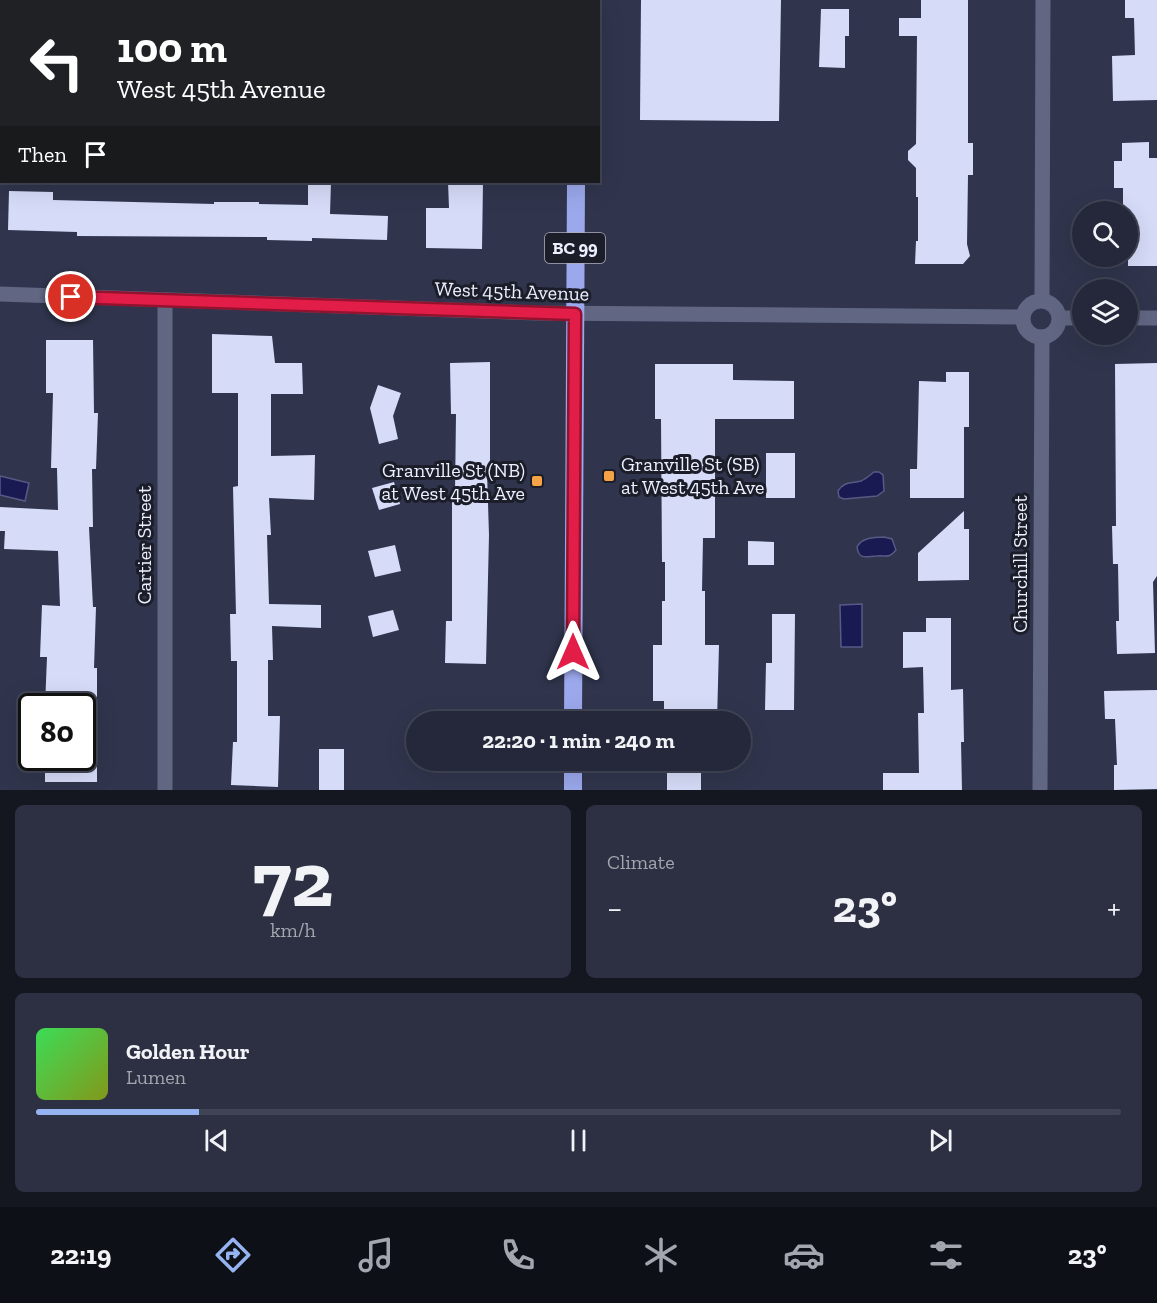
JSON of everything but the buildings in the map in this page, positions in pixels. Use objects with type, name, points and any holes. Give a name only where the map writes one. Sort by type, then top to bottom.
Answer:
[{"type":"highway","name":"BC 99","points":[[573,711],[576,183]]},
{"type":"highway","points":[[573,771],[573,790]]},
{"type":"street","points":[[1042,300],[1043,0]]},
{"type":"street","name":"West 45th Avenue","points":[[0,294],[575,314],[1023,317]]},
{"type":"street","name":"Cartier Street","points":[[165,300],[165,790]]},
{"type":"street","points":[[1042,300],[1052,304],[1060,318],[1057,329],[1042,337],[1030,334],[1023,317],[1027,307],[1042,300]]},
{"type":"street","points":[[1060,318],[1072,318]]},
{"type":"street","points":[[1138,318],[1157,318]]},
{"type":"street","name":"Churchill Street","points":[[1040,790],[1042,337]]},
{"type":"shaded area","points":[[874,472],[883,475],[884,491],[877,496],[844,499],[839,497],[838,491],[843,486],[861,481]]},
{"type":"shaded area","points":[[0,476],[29,483],[25,501],[0,495]]},
{"type":"shaded area","points":[[884,537],[892,539],[896,550],[891,555],[867,557],[862,556],[858,551],[857,547],[862,541]]},
{"type":"shaded area","points":[[862,604],[862,647],[841,647],[840,605]]},
{"type":"place","name":"Granville St (SB) at West 45th Ave","points":[[609,476]]},
{"type":"place","name":"Granville St (NB) at West 45th Ave","points":[[537,481]]},
{"type":"route","points":[[71,297],[575,314],[573,652]]}]
